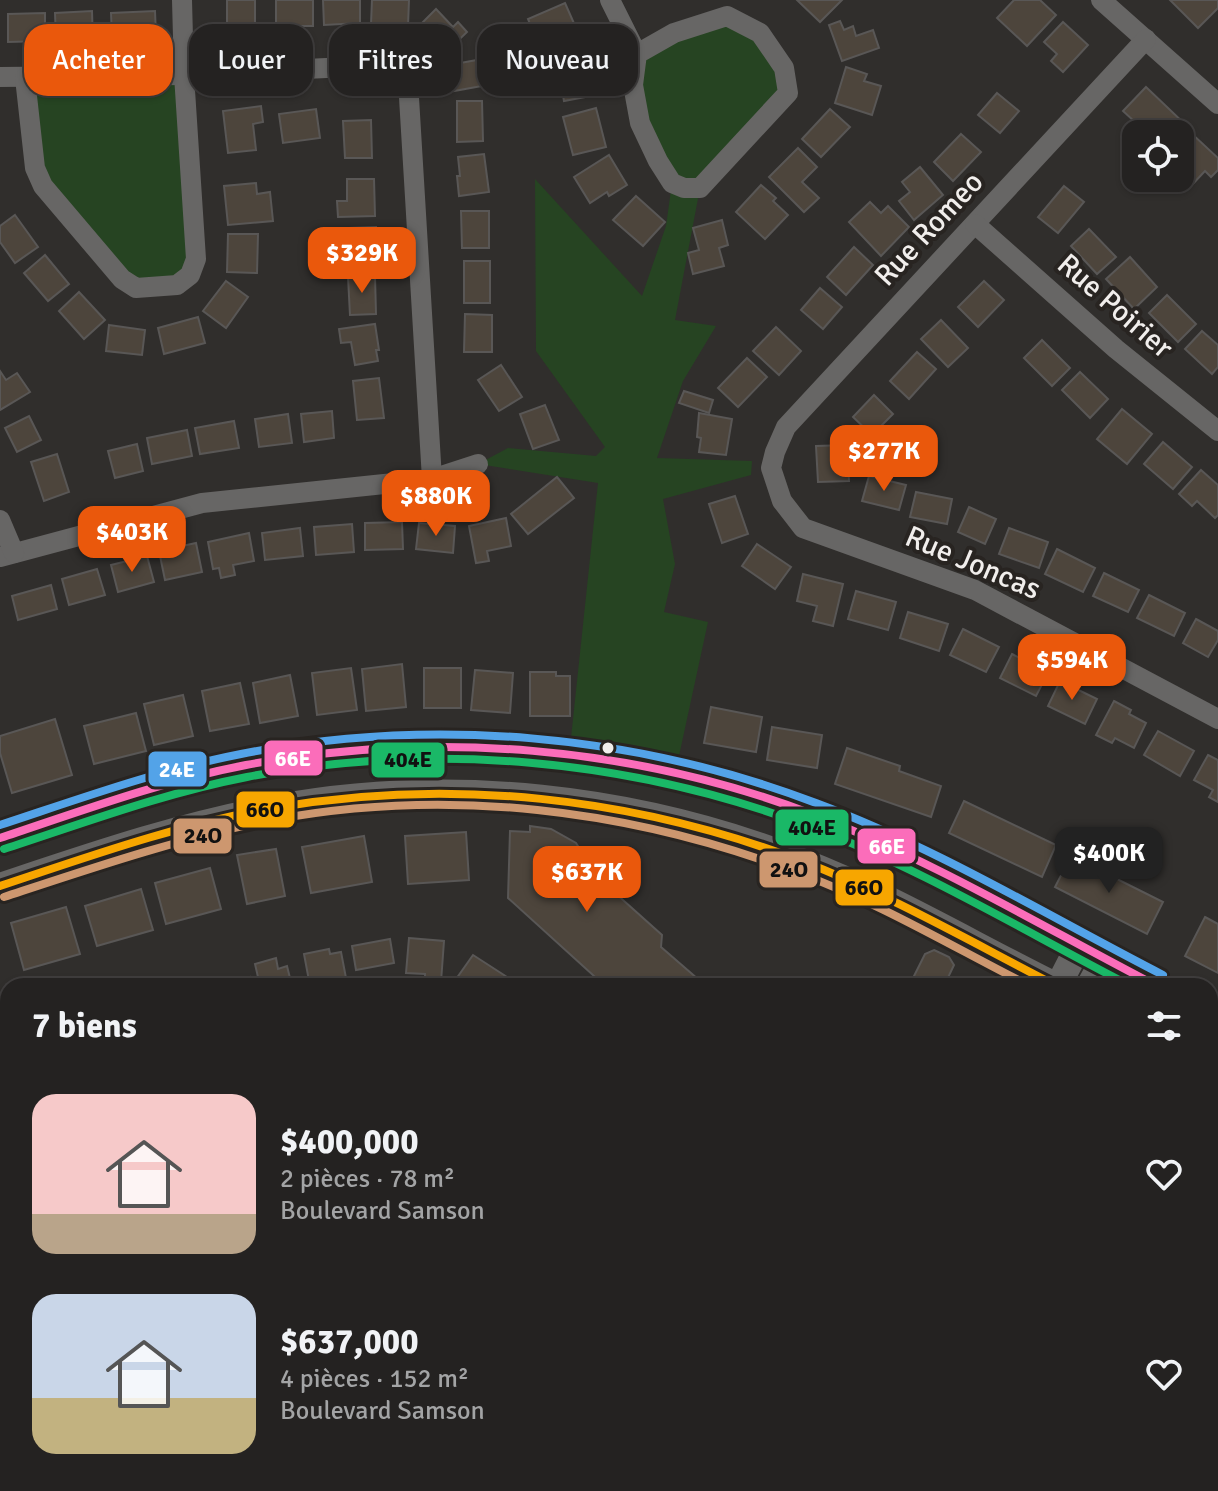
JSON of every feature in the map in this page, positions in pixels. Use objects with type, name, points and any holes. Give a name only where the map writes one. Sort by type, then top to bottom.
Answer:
[{"type":"street","points":[[27,96],[35,168],[43,186],[122,279],[136,288],[177,285],[190,275],[196,259],[182,0]]},
{"type":"street","points":[[610,0],[622,24]]},
{"type":"street","points":[[1101,0],[1218,104]]},
{"type":"street","points":[[727,16],[760,33],[784,68],[788,93],[700,188],[684,188],[672,183],[640,123],[633,85],[637,54],[674,33],[727,16]]},
{"type":"street","name":"Rue Romeo","points":[[771,468],[786,427],[1146,39]]},
{"type":"street","points":[[173,75],[388,65],[408,81],[432,479]]},
{"type":"street","points":[[0,77],[24,78]]},
{"type":"street","name":"Rue Poirier","points":[[975,224],[1116,349],[1218,431]]},
{"type":"street","points":[[0,520],[7,555],[202,503],[432,479],[478,464]]},
{"type":"street","name":"Rue Joncas","points":[[771,468],[782,501],[803,528],[975,590],[1218,719]]},
{"type":"street","points":[[0,838],[105,803],[246,765],[343,751],[412,747],[536,752],[652,768],[737,789],[791,807],[904,855],[1141,978]]},
{"type":"street","points":[[0,886],[155,836],[284,806],[414,793],[545,799],[597,805],[662,818],[776,851],[864,888],[1041,978]]},
{"type":"street","points":[[1061,978],[1079,945]]},
{"type":"street","points":[[1093,978],[1104,959]]},
{"type":"green space","points":[[727,16],[760,33],[788,93],[700,188],[675,320],[716,326],[683,381],[657,458],[752,461],[751,475],[663,499],[675,564],[664,612],[708,622],[679,756],[571,738],[598,483],[478,464],[508,448],[596,456],[605,447],[536,351],[535,179],[642,296],[666,226],[672,183],[640,123],[638,54]]},
{"type":"green space","points":[[173,75],[184,75],[190,275],[136,288],[43,186],[28,96],[173,96]]},
{"type":"building","points":[[227,0],[255,0],[255,24],[227,24]]},
{"type":"building","points":[[276,0],[313,0],[313,24],[276,24]]},
{"type":"building","points":[[323,0],[360,0],[360,23],[324,25]]},
{"type":"building","points":[[372,0],[409,0],[408,24],[371,24]]},
{"type":"building","points":[[797,0],[842,0],[820,22]]},
{"type":"building","points":[[1014,0],[1040,0],[1056,15],[1027,46],[997,18]]},
{"type":"building","points":[[1170,0],[1218,0],[1218,8],[1198,28]]},
{"type":"building","points":[[565,3],[574,24],[530,24],[528,19]]},
{"type":"building","points":[[436,9],[450,24],[421,24]]},
{"type":"building","points":[[92,11],[92,24],[55,24],[55,13]]},
{"type":"building","points":[[155,11],[156,24],[111,24],[111,13]]},
{"type":"building","points":[[45,13],[45,24],[24,24],[24,42],[8,42],[8,14]]},
{"type":"building","points":[[840,21],[844,30],[853,26],[856,36],[873,30],[879,48],[842,61],[829,25]]},
{"type":"building","points":[[1063,22],[1088,45],[1063,72],[1051,61],[1057,54],[1044,42]]},
{"type":"building","points":[[477,60],[477,87],[461,90],[461,63]]},
{"type":"building","points":[[846,67],[867,74],[864,81],[881,86],[872,115],[835,103]]},
{"type":"building","points":[[1146,87],[1181,120],[1133,120],[1123,111]]},
{"type":"building","points":[[997,93],[1019,111],[1000,133],[978,115]]},
{"type":"building","points":[[563,96],[591,96],[564,101]]},
{"type":"building","points":[[457,101],[482,101],[483,141],[457,142]]},
{"type":"building","points":[[261,106],[263,122],[253,124],[256,150],[228,153],[223,111]]},
{"type":"building","points":[[596,108],[606,147],[573,155],[563,117]]},
{"type":"building","points":[[316,109],[320,138],[283,143],[279,114]]},
{"type":"building","points":[[830,109],[850,127],[821,157],[802,139]]},
{"type":"building","points":[[371,120],[372,158],[345,158],[343,121]]},
{"type":"building","points":[[961,134],[981,152],[953,181],[934,162]]},
{"type":"building","points":[[1194,136],[1218,158],[1218,170],[1211,177],[1205,171],[1194,183]]},
{"type":"building","points":[[798,148],[817,167],[802,182],[819,198],[804,212],[769,177]]},
{"type":"building","points":[[484,154],[489,192],[459,196],[458,157]]},
{"type":"building","points":[[609,155],[627,185],[609,196],[607,192],[590,203],[574,177]]},
{"type":"building","points":[[920,167],[943,195],[914,220],[899,201],[910,192],[902,182]]},
{"type":"building","points":[[347,179],[374,179],[375,216],[338,217],[337,201],[347,201]]},
{"type":"building","points":[[256,183],[257,194],[270,192],[273,221],[228,225],[224,186]]},
{"type":"building","points":[[761,185],[776,198],[773,201],[788,215],[765,239],[736,212]]},
{"type":"building","points":[[1064,186],[1084,202],[1058,233],[1038,217]]},
{"type":"building","points":[[636,196],[665,222],[643,246],[613,220]]},
{"type":"building","points":[[870,202],[881,213],[888,206],[909,227],[881,256],[849,222]]},
{"type":"building","points":[[461,211],[489,211],[489,248],[462,248]]},
{"type":"building","points":[[15,215],[38,247],[15,263],[0,242],[0,226]]},
{"type":"building","points":[[722,220],[728,245],[719,248],[724,266],[693,274],[688,253],[699,250],[693,228]]},
{"type":"building","points":[[376,227],[377,265],[350,265],[349,228]]},
{"type":"building","points":[[1089,229],[1116,257],[1097,274],[1071,246]]},
{"type":"building","points":[[228,234],[258,234],[257,273],[227,272]]},
{"type":"building","points":[[854,247],[873,265],[846,295],[827,277]]},
{"type":"building","points":[[45,255],[69,284],[48,301],[24,273]]},
{"type":"building","points":[[1130,257],[1157,287],[1134,309],[1106,279]]},
{"type":"building","points":[[464,261],[490,261],[490,303],[464,303]]},
{"type":"building","points":[[375,276],[376,314],[350,315],[348,277]]},
{"type":"building","points":[[226,281],[248,297],[226,328],[203,311]]},
{"type":"building","points":[[984,281],[1004,300],[978,327],[958,307]]},
{"type":"building","points":[[820,288],[842,307],[823,329],[801,310]]},
{"type":"building","points":[[79,292],[105,320],[84,339],[59,311]]},
{"type":"building","points":[[1167,295],[1196,324],[1178,342],[1149,313]]},
{"type":"building","points":[[465,314],[492,315],[492,352],[464,352]]},
{"type":"building","points":[[198,317],[205,343],[164,354],[158,328]]},
{"type":"building","points":[[941,320],[968,348],[948,367],[921,339]]},
{"type":"building","points":[[375,324],[378,361],[355,365],[351,342],[341,343],[339,329]]},
{"type":"building","points":[[109,325],[145,330],[142,355],[106,351]]},
{"type":"building","points":[[776,327],[801,351],[779,375],[753,351]]},
{"type":"building","points":[[1202,331],[1218,345],[1218,367],[1212,374],[1185,349]]},
{"type":"building","points":[[1042,340],[1070,368],[1052,386],[1024,358]]},
{"type":"building","points":[[917,352],[936,369],[909,399],[890,381]]},
{"type":"building","points":[[747,358],[767,377],[738,407],[718,388]]},
{"type":"building","points":[[501,365],[522,397],[499,411],[478,380]]},
{"type":"building","points":[[0,371],[6,380],[17,373],[30,392],[0,410]]},
{"type":"building","points":[[1080,372],[1108,399],[1090,418],[1062,390]]},
{"type":"building","points":[[379,378],[384,418],[357,420],[353,381]]},
{"type":"building","points":[[684,391],[713,400],[709,413],[679,403]]},
{"type":"building","points":[[874,395],[893,414],[872,435],[853,417]]},
{"type":"building","points":[[545,405],[559,440],[533,449],[520,414]]},
{"type":"building","points":[[1122,409],[1152,434],[1127,464],[1097,439]]},
{"type":"building","points":[[332,411],[334,438],[304,442],[301,414]]},
{"type":"building","points":[[699,413],[732,419],[726,455],[699,452]]},
{"type":"building","points":[[288,414],[292,443],[259,447],[255,419]]},
{"type":"building","points":[[29,416],[41,440],[17,452],[5,428]]},
{"type":"building","points":[[234,421],[239,448],[200,454],[195,428]]},
{"type":"building","points":[[187,430],[192,456],[152,464],[147,438]]},
{"type":"building","points":[[1163,442],[1192,467],[1173,489],[1144,464]]},
{"type":"building","points":[[137,444],[143,471],[115,478],[108,451]]},
{"type":"building","points":[[847,445],[849,481],[818,482],[816,446]]},
{"type":"building","points":[[57,454],[69,492],[44,501],[31,462]]},
{"type":"building","points":[[1201,470],[1218,485],[1218,515],[1215,518],[1197,501],[1192,506],[1179,494]]},
{"type":"building","points":[[869,476],[906,485],[899,510],[862,501]]},
{"type":"building","points":[[557,477],[574,498],[528,534],[511,514]]},
{"type":"building","points":[[916,492],[952,499],[947,524],[910,517]]},
{"type":"building","points":[[735,496],[748,534],[722,543],[709,504]]},
{"type":"building","points":[[969,507],[996,519],[985,544],[958,532]]},
{"type":"building","points":[[506,518],[511,546],[487,551],[489,561],[476,563],[469,526]]},
{"type":"building","points":[[402,522],[403,549],[365,550],[365,523]]},
{"type":"building","points":[[419,523],[455,526],[453,553],[416,549]]},
{"type":"building","points":[[352,524],[354,552],[316,555],[314,527]]},
{"type":"building","points":[[300,528],[303,556],[265,560],[262,533]]},
{"type":"building","points":[[1009,528],[1048,542],[1039,568],[999,554]]},
{"type":"building","points":[[249,533],[254,561],[233,565],[235,575],[221,578],[219,568],[213,569],[208,542]]},
{"type":"building","points":[[196,543],[202,572],[165,580],[159,551]]},
{"type":"building","points":[[757,544],[791,567],[775,589],[742,566]]},
{"type":"building","points":[[1057,549],[1095,568],[1083,592],[1045,574]]},
{"type":"building","points":[[147,556],[154,582],[118,592],[111,565]]},
{"type":"building","points":[[97,569],[105,595],[69,605],[62,579]]},
{"type":"building","points":[[1104,573],[1139,590],[1128,612],[1093,596]]},
{"type":"building","points":[[803,574],[843,584],[833,626],[813,621],[817,606],[797,601]]},
{"type":"building","points":[[51,585],[57,609],[18,620],[12,596]]},
{"type":"building","points":[[856,591],[896,602],[888,630],[848,619]]},
{"type":"building","points":[[1149,595],[1185,613],[1174,636],[1137,618]]},
{"type":"building","points":[[908,612],[948,624],[939,651],[900,638]]},
{"type":"building","points":[[1196,619],[1218,631],[1218,640],[1208,657],[1183,643]]},
{"type":"building","points":[[963,629],[999,647],[986,672],[950,655]]},
{"type":"building","points":[[1012,654],[1048,673],[1036,696],[1000,678]]},
{"type":"building","points":[[402,664],[406,707],[366,711],[362,669]]},
{"type":"building","points":[[351,668],[357,710],[317,715],[312,673]]},
{"type":"building","points":[[424,668],[461,668],[461,708],[424,708]]},
{"type":"building","points":[[475,670],[513,673],[510,713],[471,710]]},
{"type":"building","points":[[530,672],[556,672],[556,676],[570,676],[570,716],[530,716]]},
{"type":"building","points":[[290,675],[298,716],[260,723],[253,683]]},
{"type":"building","points":[[1060,681],[1097,699],[1085,724],[1048,706]]},
{"type":"building","points":[[240,683],[249,724],[210,731],[202,691]]},
{"type":"building","points":[[183,695],[193,736],[154,745],[144,704]]},
{"type":"building","points":[[1114,701],[1146,723],[1134,748],[1115,738],[1112,743],[1096,735]]},
{"type":"building","points":[[711,707],[762,717],[756,752],[704,743]]},
{"type":"building","points":[[136,713],[146,751],[94,764],[84,726]]},
{"type":"building","points":[[55,719],[72,775],[12,793],[0,753],[0,736]]},
{"type":"building","points":[[772,727],[822,735],[817,768],[767,760]]},
{"type":"building","points":[[1158,731],[1194,751],[1180,776],[1144,755]]},
{"type":"building","points":[[847,748],[900,766],[899,771],[941,786],[931,817],[835,784]]},
{"type":"building","points":[[1208,755],[1218,760],[1218,802],[1209,797],[1213,790],[1194,780]]},
{"type":"building","points":[[964,801],[1056,845],[1042,877],[949,833]]},
{"type":"building","points":[[530,826],[551,829],[576,843],[585,866],[662,935],[661,947],[697,978],[596,978],[508,898],[510,831],[530,832]]},
{"type":"building","points":[[466,832],[469,880],[408,884],[405,836]]},
{"type":"building","points":[[364,836],[372,882],[311,893],[302,847]]},
{"type":"building","points":[[276,849],[285,896],[247,904],[237,855]]},
{"type":"building","points":[[1071,856],[1163,902],[1147,934],[1055,887]]},
{"type":"building","points":[[210,868],[221,909],[166,924],[155,883]]},
{"type":"building","points":[[141,889],[153,930],[97,946],[85,906]]},
{"type":"building","points":[[66,907],[80,954],[24,970],[11,923]]},
{"type":"building","points":[[1205,917],[1218,924],[1218,973],[1185,956]]},
{"type":"building","points":[[409,938],[444,941],[441,978],[406,973]]},
{"type":"building","points":[[390,939],[394,963],[356,970],[352,946]]},
{"type":"building","points":[[329,949],[330,954],[341,952],[346,978],[308,978],[304,954]]},
{"type":"building","points":[[934,950],[949,957],[954,965],[948,978],[913,978],[925,954]]},
{"type":"building","points":[[473,955],[507,977],[506,978],[457,978]]},
{"type":"building","points":[[276,958],[278,969],[287,966],[290,978],[258,978],[255,964]]},
{"type":"transit line","name":"24E","points":[[0,825],[180,768],[313,742],[386,736],[459,735],[532,738],[605,747],[677,761],[747,780],[861,821],[949,862],[1163,975]]},
{"type":"transit line","name":"66E","points":[[0,838],[184,779],[317,754],[389,748],[461,747],[604,759],[744,791],[857,832],[987,895],[1142,978]]},
{"type":"transit line","name":"404E","points":[[4,849],[185,791],[317,766],[388,760],[459,759],[600,771],[739,803],[806,825],[930,880],[1116,978]]},
{"type":"transit line","name":"66O","points":[[0,886],[169,832],[273,808],[407,794],[474,794],[541,799],[673,821],[802,861],[899,904],[1042,978]]},
{"type":"transit line","name":"24O","points":[[4,897],[170,845],[272,820],[338,810],[405,805],[471,805],[537,810],[603,819],[668,833],[733,850],[796,872],[886,911],[1015,978]]}]
